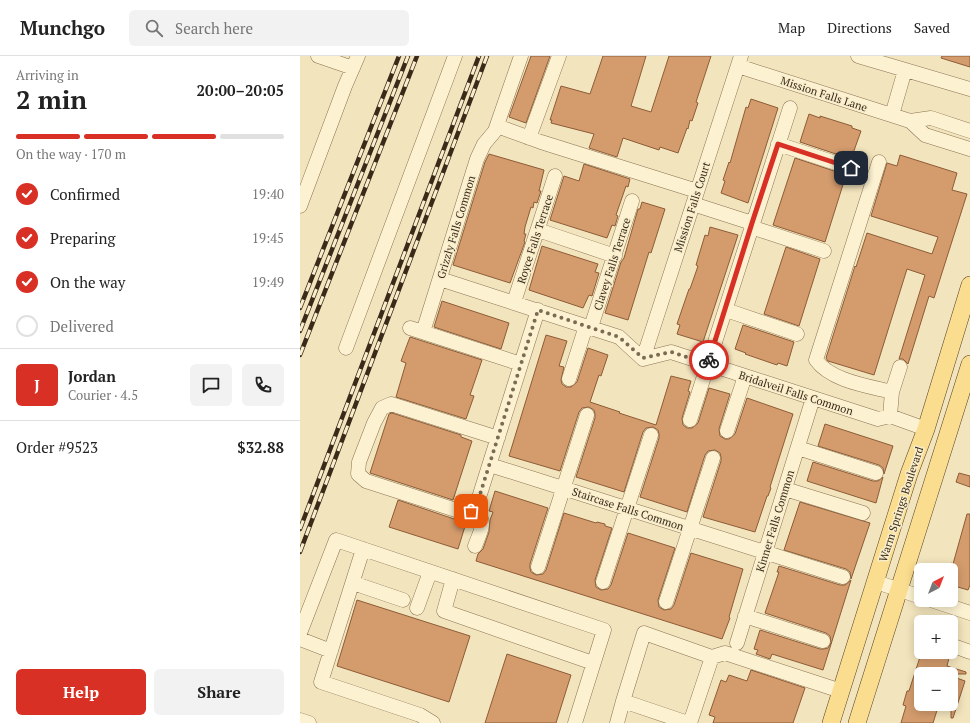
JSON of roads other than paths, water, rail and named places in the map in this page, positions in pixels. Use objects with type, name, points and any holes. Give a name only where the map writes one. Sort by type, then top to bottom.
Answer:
[{"type":"main road","name":"Warm Springs Boulevard","points":[[831,723],[909,474],[926,430],[970,285]]},
{"type":"main road","points":[[857,723],[970,364]]},
{"type":"main road","points":[[841,691],[864,700]]},
{"type":"street","points":[[300,206],[345,86],[356,62],[318,56]]},
{"type":"street","points":[[346,348],[455,56]]},
{"type":"street","name":"Grizzly Falls Common","points":[[521,56],[495,131],[484,144],[477,159],[440,279],[416,330],[521,364]]},
{"type":"street","points":[[529,138],[559,56]]},
{"type":"street","points":[[858,56],[970,89]]},
{"type":"street","name":"Mission Falls Lane","points":[[740,61],[910,121],[925,135],[970,149]]},
{"type":"street","name":"Mission Falls Court","points":[[643,358],[740,61]]},
{"type":"street","points":[[892,115],[905,70]]},
{"type":"street","points":[[690,420],[726,310],[751,225],[790,108]]},
{"type":"street","name":"Mission Falls Lane","points":[[910,121],[931,118],[970,131]]},
{"type":"street","points":[[497,126],[695,198],[751,225],[824,251]]},
{"type":"street","points":[[778,144],[851,168]]},
{"type":"street","points":[[879,162],[816,360],[821,366],[831,373],[847,380],[892,392]]},
{"type":"street","name":"Royce Falls Terrace","points":[[514,302],[555,176]]},
{"type":"street","name":"Clavey Falls Terrace","points":[[569,379],[589,327],[632,201]]},
{"type":"street","points":[[538,230],[614,256]]},
{"type":"street","points":[[440,279],[619,337],[643,358]]},
{"type":"street","points":[[498,438],[391,404],[382,408],[374,423],[359,462],[358,474],[366,481],[462,512],[471,511],[476,507],[490,465],[538,310]]},
{"type":"street","points":[[726,310],[797,334]]},
{"type":"street","name":"Bridalveil Falls Common","points":[[643,358],[671,352],[878,419],[890,416],[926,430]]},
{"type":"street","points":[[890,416],[892,392],[900,367]]},
{"type":"street","points":[[727,431],[745,376]]},
{"type":"street","name":"Kinner Falls Common","points":[[737,643],[813,398]]},
{"type":"street","points":[[538,567],[587,415]]},
{"type":"street","points":[[602,582],[651,435]]},
{"type":"street","points":[[798,448],[876,473]]},
{"type":"street","points":[[666,602],[713,458]]},
{"type":"street","name":"Staircase Falls Common","points":[[490,465],[843,578]]},
{"type":"street","points":[[785,489],[863,513]]},
{"type":"street","points":[[475,546],[483,525],[482,519],[476,507]]},
{"type":"street","points":[[300,633],[336,540],[604,630],[575,723]]},
{"type":"street","points":[[363,549],[321,682],[420,715],[433,723]]},
{"type":"street","points":[[417,608],[430,572]]},
{"type":"street","points":[[453,580],[444,611],[594,663]]},
{"type":"street","points":[[876,582],[914,594]]},
{"type":"street","points":[[353,583],[403,600]]},
{"type":"street","points":[[952,607],[970,613]]},
{"type":"street","points":[[745,616],[823,641]]},
{"type":"street","points":[[616,723],[644,633],[712,657],[725,653],[841,691]]},
{"type":"street","points":[[300,639],[331,651]]},
{"type":"street","points":[[958,648],[970,652]]},
{"type":"street","points":[[623,701],[689,723],[712,657]]},
{"type":"street","points":[[300,720],[309,723]]},
{"type":"railway","points":[[300,308],[399,56]]},
{"type":"railway","points":[[300,331],[408,56]]},
{"type":"railway","points":[[300,355],[417,56]]},
{"type":"railway","points":[[300,529],[479,56]]},
{"type":"railway","points":[[300,552],[487,56]]}]
